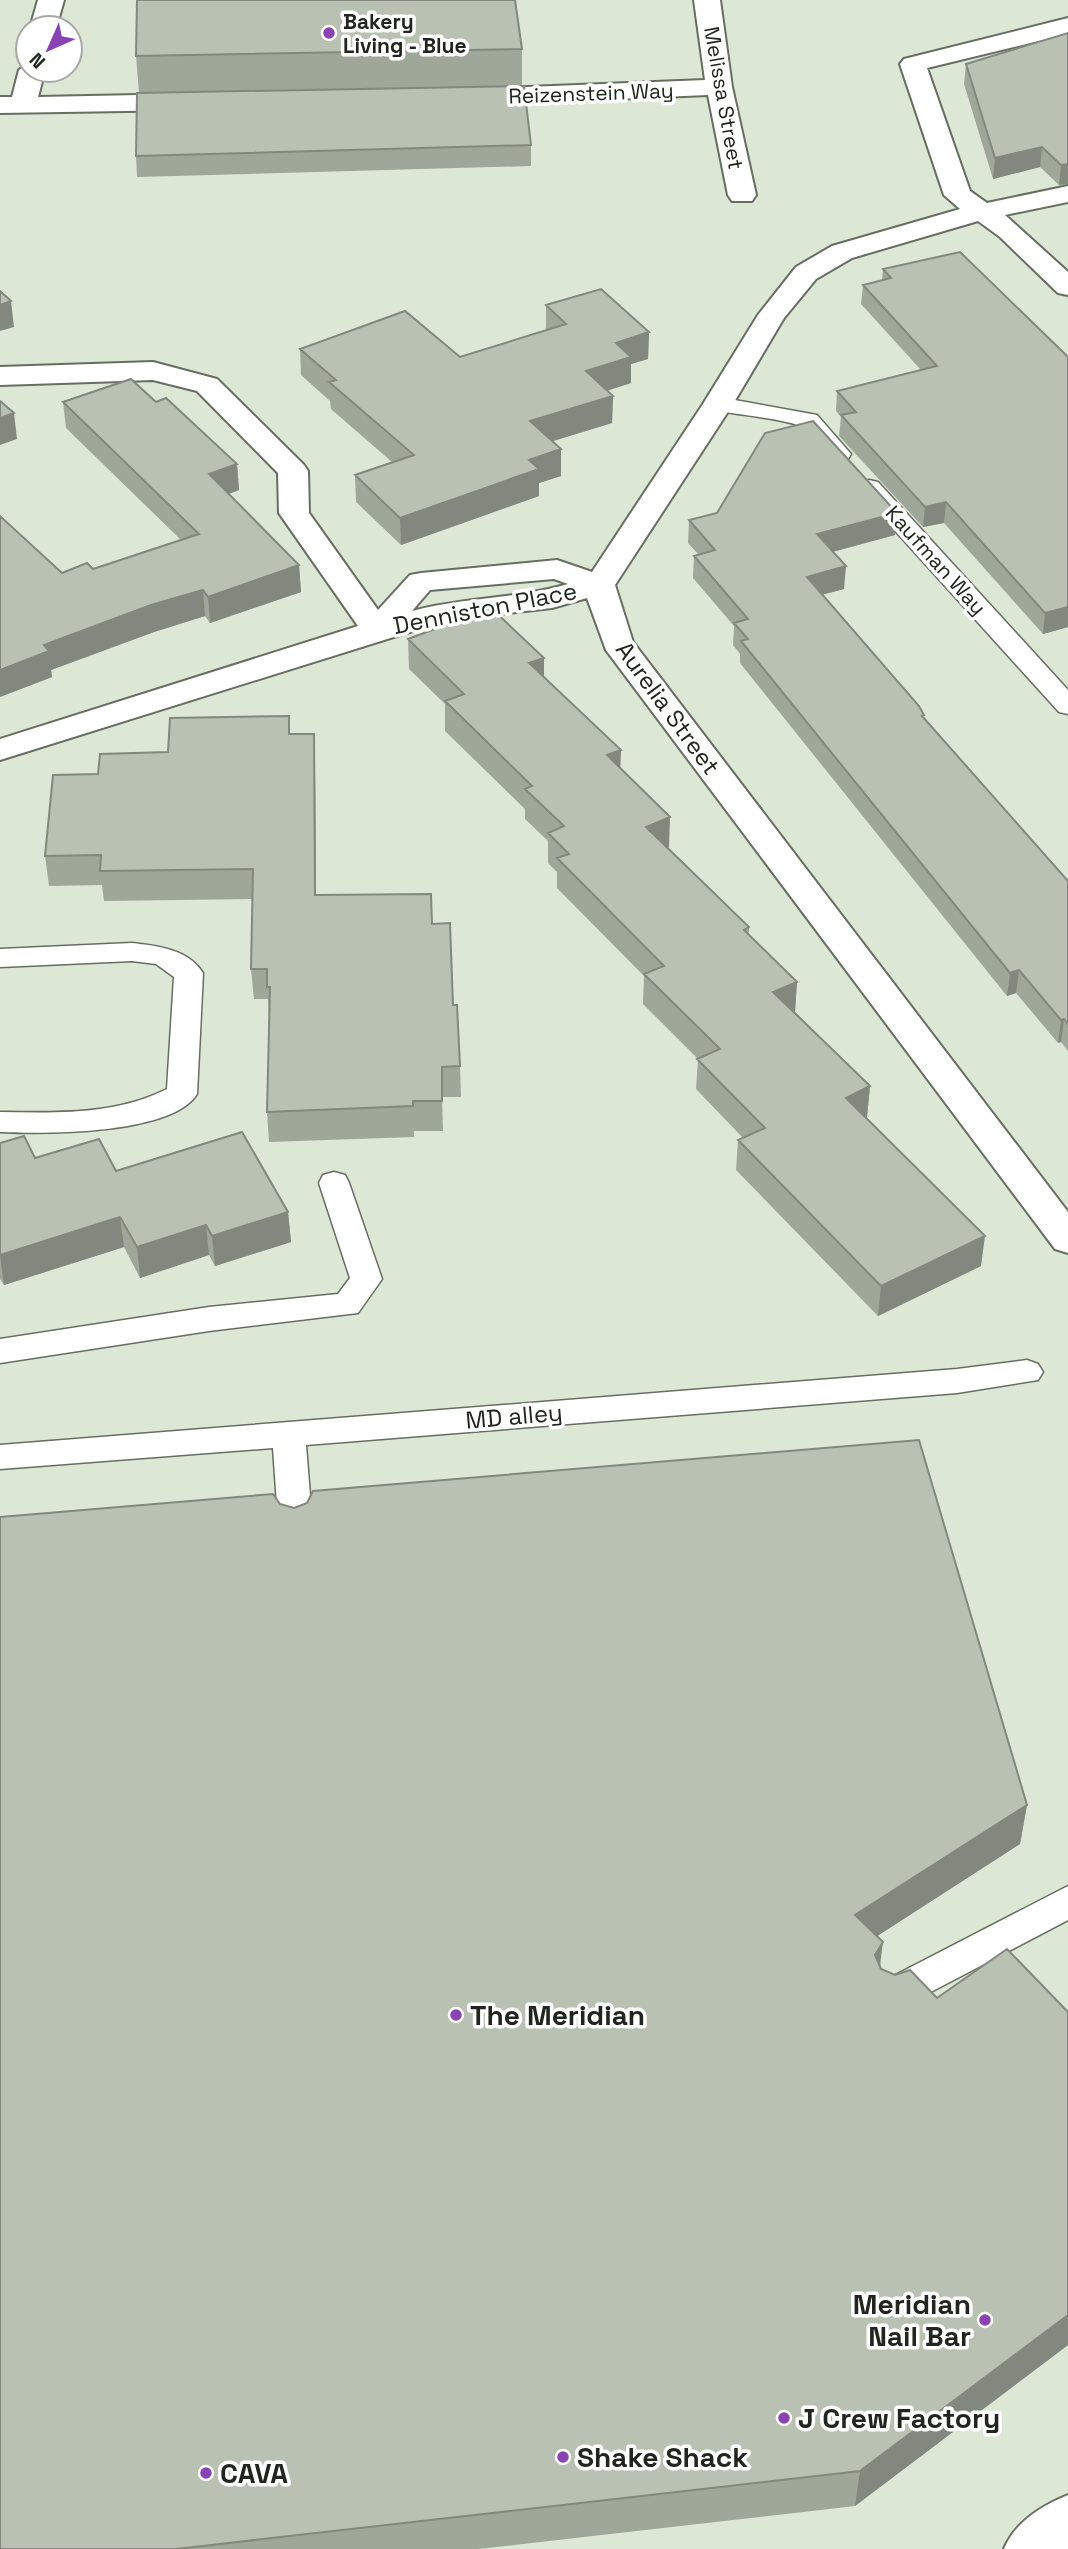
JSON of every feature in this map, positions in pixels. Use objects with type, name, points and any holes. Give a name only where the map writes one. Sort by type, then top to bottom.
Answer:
[{"type":"street","name":"Melissa Street","points":[[707,0],[719,87],[742,195]]},
{"type":"street","points":[[1068,26],[914,64],[958,195],[1010,231],[1068,287]]},
{"type":"street","points":[[11,105],[24,84]]},
{"type":"street","name":"Reizenstein Way","points":[[449,98],[719,87]]},
{"type":"street","points":[[11,105],[215,102]]},
{"type":"street","points":[[598,585],[718,404],[772,315],[806,273],[842,251],[944,220],[1068,194]]},
{"type":"street","name":"Denniston Place","points":[[0,376],[153,372],[207,385],[293,471],[294,513],[377,630]]},
{"type":"street","name":"Denniston Place","points":[[0,750],[377,630],[446,611],[552,599],[598,585]]},
{"type":"street","name":"Aurelia Street","points":[[598,585],[617,643],[1068,1239]]},
{"type":"street","points":[[1030,2549],[1068,2520]]},
{"type":"lane","name":"Kaufman Way","points":[[718,404],[808,420],[1068,706]]},
{"type":"lane","points":[[0,958],[132,952],[163,956],[188,973],[182,1094],[159,1108],[72,1124],[0,1122]]},
{"type":"lane","points":[[0,1351],[209,1319],[347,1305],[366,1279],[334,1183]]},
{"type":"lane","name":"MD alley","points":[[0,1457],[957,1381],[1027,1372]]},
{"type":"lane","points":[[289,1434],[296,1533]]},
{"type":"lane","points":[[891,1995],[1068,1903]]},
{"type":"building","name":"Bakery Living - Blue","points":[[137,0],[515,0],[522,49],[136,56]]},
{"type":"building","points":[[1068,33],[1068,164],[1061,165],[1042,147],[995,158],[966,64]]},
{"type":"building","points":[[524,86],[531,145],[136,156],[137,93]]},
{"type":"building","points":[[960,252],[1068,357],[1068,607],[1045,613],[946,502],[925,507],[841,415],[856,412],[837,391],[937,366],[863,285],[891,278],[883,269]]},
{"type":"building","points":[[601,289],[649,332],[616,343],[631,357],[586,371],[613,396],[530,421],[561,449],[529,460],[539,469],[400,518],[355,475],[414,455],[329,382],[336,380],[300,349],[405,311],[460,357],[566,324],[546,305]]},
{"type":"building","points":[[0,291],[11,301],[0,305]]},
{"type":"building","points":[[131,379],[156,402],[166,398],[237,464],[209,474],[299,565],[208,597],[203,590],[151,605],[44,645],[49,651],[0,670],[0,516],[62,573],[87,563],[93,569],[199,534],[63,402]]},
{"type":"building","points":[[0,401],[14,413],[0,418]]},
{"type":"building","points":[[813,421],[897,513],[817,534],[846,566],[807,577],[919,706],[924,715],[922,716],[1068,881],[1068,1024],[1064,1019],[1061,1020],[1019,970],[1010,973],[741,641],[748,639],[734,623],[748,619],[694,556],[715,550],[689,520],[717,513],[765,433]]},
{"type":"building","points":[[491,608],[544,658],[529,663],[621,750],[607,755],[670,817],[646,827],[749,927],[744,930],[797,982],[773,992],[870,1086],[846,1098],[985,1236],[881,1286],[738,1140],[765,1128],[697,1059],[720,1049],[644,974],[664,966],[557,858],[569,854],[548,833],[564,826],[525,789],[532,786],[445,701],[464,694],[408,639]]},
{"type":"building","points":[[289,716],[289,734],[314,734],[315,895],[431,894],[432,924],[450,923],[453,1005],[457,1005],[460,1066],[442,1067],[442,1101],[413,1101],[413,1106],[267,1112],[270,987],[267,987],[267,969],[251,969],[253,869],[100,871],[101,855],[45,856],[53,775],[98,774],[100,754],[168,752],[170,718]]},
{"type":"building","points":[[242,1132],[288,1212],[212,1236],[206,1225],[137,1247],[120,1217],[0,1255],[0,1143],[24,1136],[35,1158],[99,1139],[116,1171]]},
{"type":"building","name":"The Meridian","points":[[919,1440],[1027,1805],[855,1915],[883,1942],[875,1955],[881,1969],[895,1975],[910,1970],[937,1998],[1007,1949],[1068,2012],[1068,2315],[860,2471],[176,2549],[0,2549],[0,1517],[273,1494],[280,1504],[294,1508],[307,1503],[313,1491]]},
{"type":"place","name":"Bakery Living - Blue","points":[[329,33]]},
{"type":"place","name":"The Meridian","points":[[456,2015]]},
{"type":"place","name":"Meridian Nail Bar","points":[[985,2320]]},
{"type":"place","name":"J Crew Factory","points":[[784,2418]]},
{"type":"place","name":"Shake Shack","points":[[563,2457]]},
{"type":"place","name":"CAVA","points":[[206,2473]]}]
